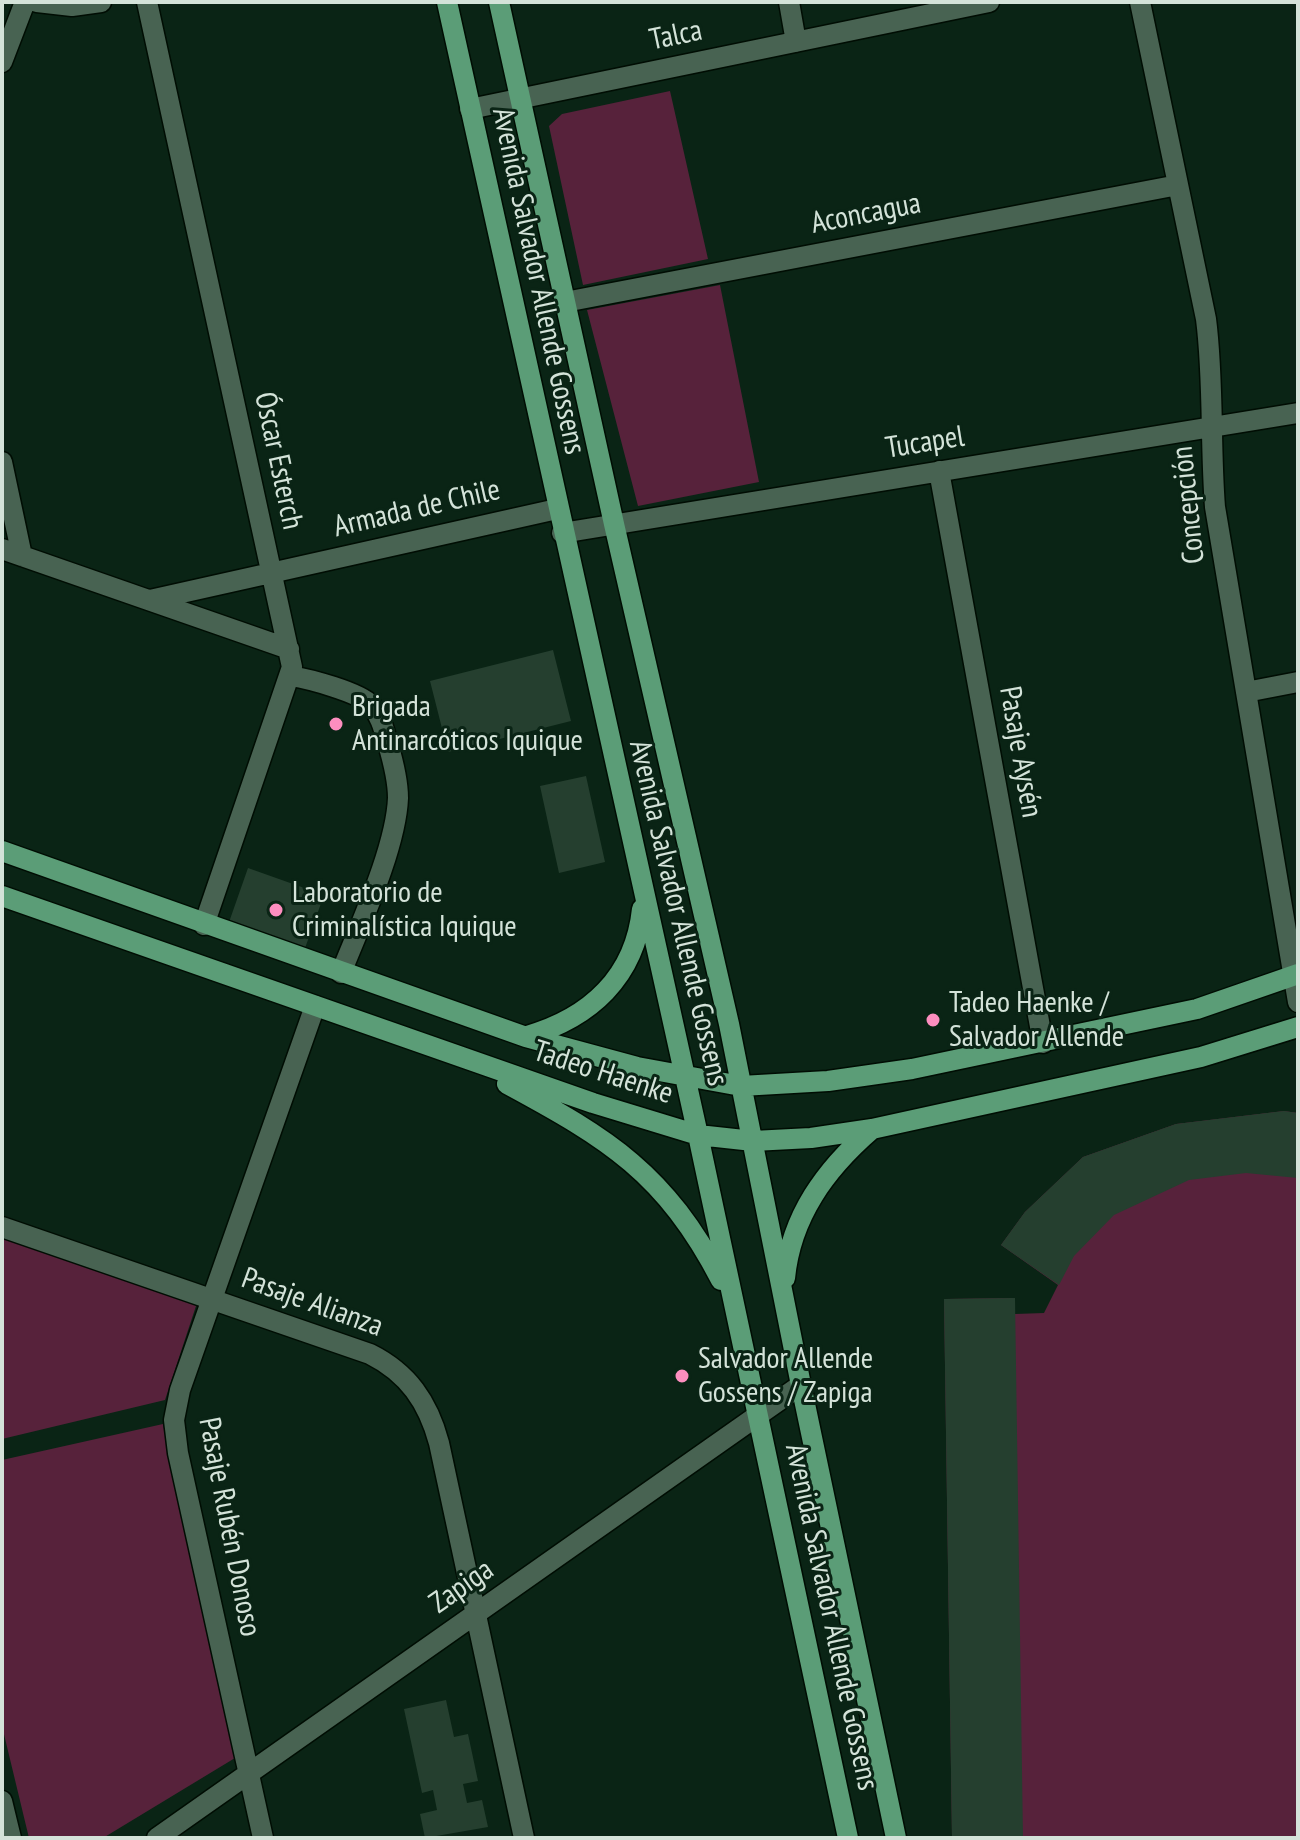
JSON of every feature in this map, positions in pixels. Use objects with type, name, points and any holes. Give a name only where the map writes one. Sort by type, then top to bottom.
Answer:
[{"type":"main road","name":"Avenida Salvador Allende Gossens","points":[[447,2],[562,533],[698,1135],[848,1838]]},
{"type":"main road","name":"Avenida Salvador Allende Gossens","points":[[499,2],[753,1141],[896,1838]]},
{"type":"main road","name":"Tadeo Haenke","points":[[2,851],[526,1037],[609,1060],[741,1086],[802,1084],[870,1076],[1043,1043],[1197,1009],[1295,975]]},
{"type":"main road","name":"Tadeo Haenke","points":[[2,896],[458,1057],[698,1135],[753,1141],[811,1138],[872,1129],[1201,1057],[1298,1027]]},
{"type":"main road","points":[[526,1037],[572,1019],[610,987],[635,945],[644,897]]},
{"type":"main road","points":[[458,1057],[577,1122],[639,1168],[697,1235],[736,1315]]},
{"type":"main road","points":[[784,1294],[793,1240],[814,1191],[831,1168],[872,1129]]},
{"type":"street","points":[[2,62],[25,2]]},
{"type":"street","points":[[37,2],[72,6],[101,2]]},
{"type":"street","name":"Óscar Esterch","points":[[147,2],[289,649],[291,676],[204,925]]},
{"type":"street","points":[[789,2],[796,42]]},
{"type":"street","name":"Talca","points":[[470,109],[989,2]]},
{"type":"street","name":"Concepción","points":[[1140,2],[1206,319],[1211,371],[1215,507],[1298,1002]]},
{"type":"street","name":"Aconcagua","points":[[565,302],[1178,185]]},
{"type":"street","name":"Tucapel","points":[[562,533],[1298,413]]},
{"type":"street","points":[[2,462],[22,556]]},
{"type":"street","name":"Pasaje Aysén","points":[[939,471],[1043,1043]]},
{"type":"street","name":"Armada de Chile","points":[[150,600],[557,509]]},
{"type":"street","points":[[2,549],[289,649]]},
{"type":"street","points":[[291,676],[317,680],[369,702],[382,721],[394,767],[398,794],[396,822],[341,973]]},
{"type":"street","points":[[1246,692],[1298,682]]},
{"type":"street","name":"Pasaje Rubén Donoso","points":[[263,1838],[174,1436],[180,1390],[315,1006]]},
{"type":"street","name":"Pasaje Alianza","points":[[2,1227],[370,1354],[387,1362],[415,1389],[434,1424],[524,1838]]},
{"type":"street","name":"Zapiga","points":[[157,1838],[801,1385]]},
{"type":"street","points":[[2,1801],[11,1838]]},
{"type":"shaded area","points":[[670,91],[708,259],[583,285],[549,126],[562,114]]},
{"type":"shaded area","points":[[720,285],[759,482],[638,506],[587,310]]},
{"type":"shaded area","points":[[1284,1111],[1298,1113],[1298,1838],[952,1838],[944,1299],[1015,1298],[1015,1314],[1044,1313],[1058,1285],[1001,1245],[1025,1212],[1083,1157],[1176,1124]]},
{"type":"shaded area","points":[[2,1232],[198,1300],[165,1400],[2,1439]]},
{"type":"shaded area","points":[[163,1424],[235,1758],[103,1838],[29,1838],[2,1726],[2,1460]]},
{"type":"building","points":[[553,650],[571,721],[448,752],[430,681]]},
{"type":"building","points":[[586,776],[605,862],[559,873],[540,786]]},
{"type":"building","name":"Laboratorio de Criminalística Iquique","points":[[248,868],[324,895],[304,951],[228,925]]},
{"type":"building","points":[[1284,1111],[1298,1113],[1298,1178],[1246,1173],[1189,1180],[1114,1215],[1074,1256],[1059,1285],[1001,1245],[1025,1212],[1083,1157],[1176,1124]]},
{"type":"building","points":[[1015,1298],[1023,1838],[952,1838],[944,1299]]},
{"type":"building","points":[[446,1700],[454,1737],[468,1734],[478,1781],[463,1784],[467,1803],[482,1800],[488,1827],[425,1838],[420,1814],[437,1810],[433,1790],[422,1793],[404,1709]]},
{"type":"place","name":"Brigada Antinarcóticos Iquique","points":[[336,724]]},
{"type":"place","name":"Laboratorio de Criminalística Iquique","points":[[276,910]]},
{"type":"place","name":"Tadeo Haenke / Salvador Allende","points":[[933,1020]]},
{"type":"place","name":"Salvador Allende Gossens / Zapiga","points":[[682,1376]]}]
